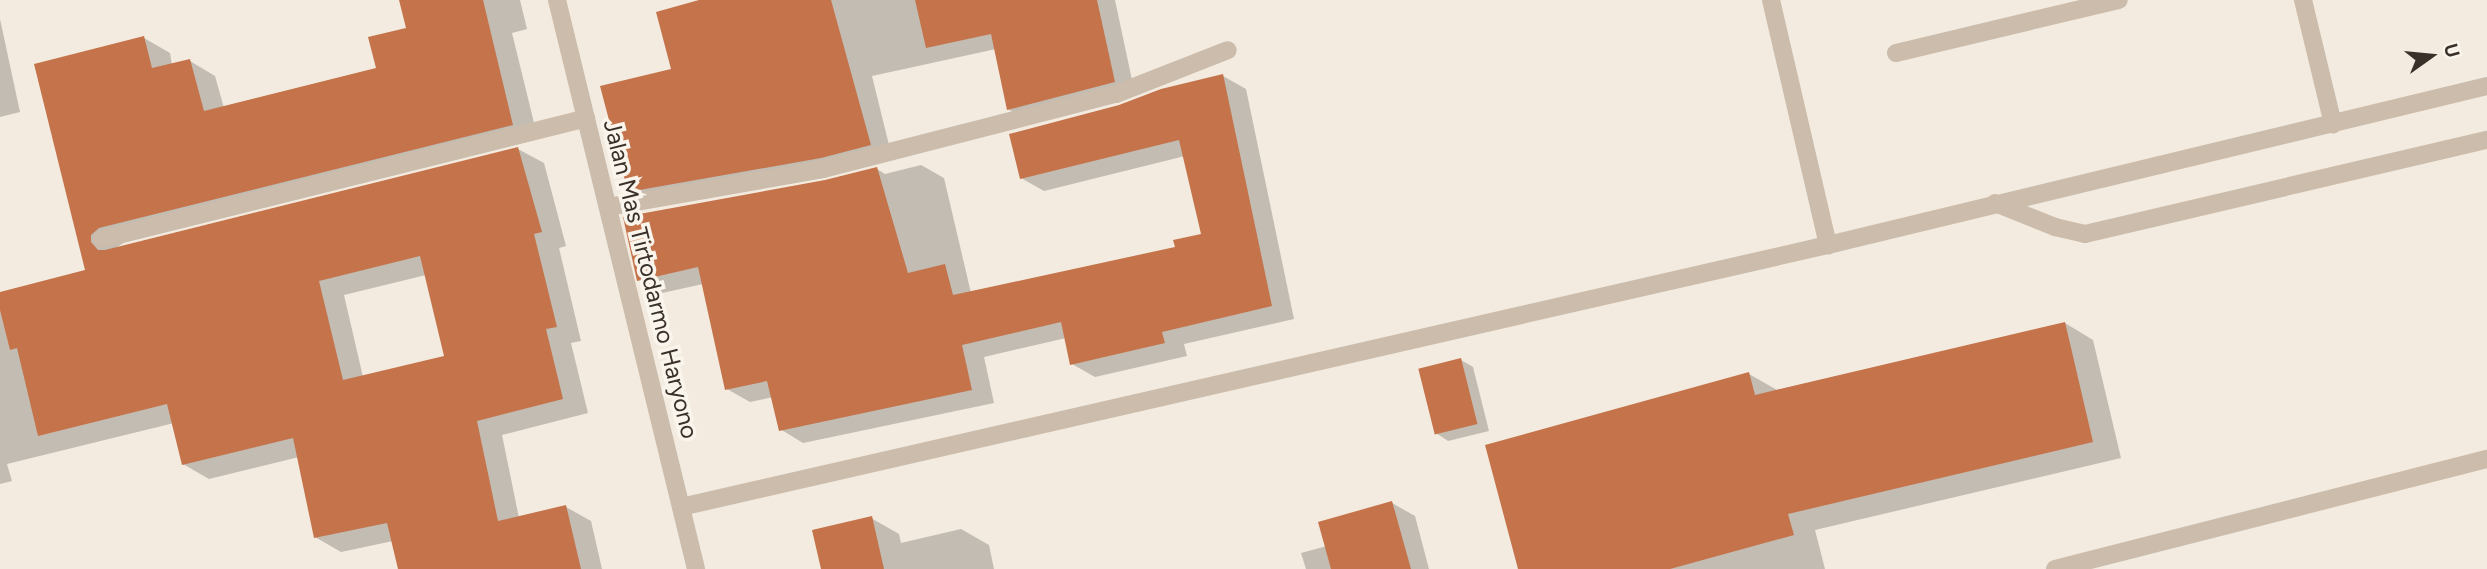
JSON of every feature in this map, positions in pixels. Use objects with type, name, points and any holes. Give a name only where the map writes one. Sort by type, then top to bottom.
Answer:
[{"type":"street","name":"Jalan Mas Tirtodarmo Haryono","points":[[557,0],[696,569]]},
{"type":"street","points":[[1771,0],[1828,245]]},
{"type":"street","points":[[1896,53],[2119,0]]},
{"type":"street","points":[[2303,0],[2333,124]]},
{"type":"street","points":[[608,206],[836,166],[1116,94],[1228,50]]},
{"type":"street","points":[[681,507],[1828,245],[2487,86]]},
{"type":"street","points":[[102,239],[586,118]]},
{"type":"street","points":[[1995,203],[2054,226],[2085,234],[2487,140]]},
{"type":"street","points":[[2055,569],[2486,463]]},
{"type":"building","points":[[399,0],[483,0],[513,125],[99,228],[91,235],[91,242],[98,250],[105,250],[518,147],[542,232],[534,234],[557,327],[546,329],[563,399],[477,421],[498,521],[566,505],[581,569],[398,569],[387,523],[314,538],[293,438],[182,465],[167,404],[38,436],[17,348],[10,350],[0,310],[0,292],[85,270],[34,64],[144,36],[152,68],[190,59],[204,111],[376,68],[368,37],[406,28]],"holes":[[[420,256],[444,356],[343,380],[319,281]]]},
{"type":"building","points":[[699,0],[831,0],[871,145],[821,158],[628,192],[600,86],[671,69],[656,12]]},
{"type":"building","points":[[915,0],[1097,0],[1115,82],[1007,110],[991,34],[926,48]]},
{"type":"building","points":[[1223,74],[1272,306],[1162,332],[1165,343],[1070,365],[1061,322],[962,345],[972,390],[779,431],[767,381],[725,390],[698,267],[637,281],[623,217],[825,180],[877,167],[908,273],[945,264],[953,295],[1175,247],[1173,240],[1201,234],[1179,140],[1020,179],[1009,134],[1119,105],[1161,89]]},
{"type":"building","points":[[2065,322],[2093,442],[1788,514],[1794,535],[1670,569],[1518,569],[1485,445],[1749,372],[1755,395]]},
{"type":"building","points":[[1461,358],[1477,424],[1435,435],[1418,369]]},
{"type":"building","points":[[1392,501],[1411,569],[1331,569],[1318,522]]},
{"type":"building","points":[[872,516],[884,569],[821,569],[812,530]]}]
